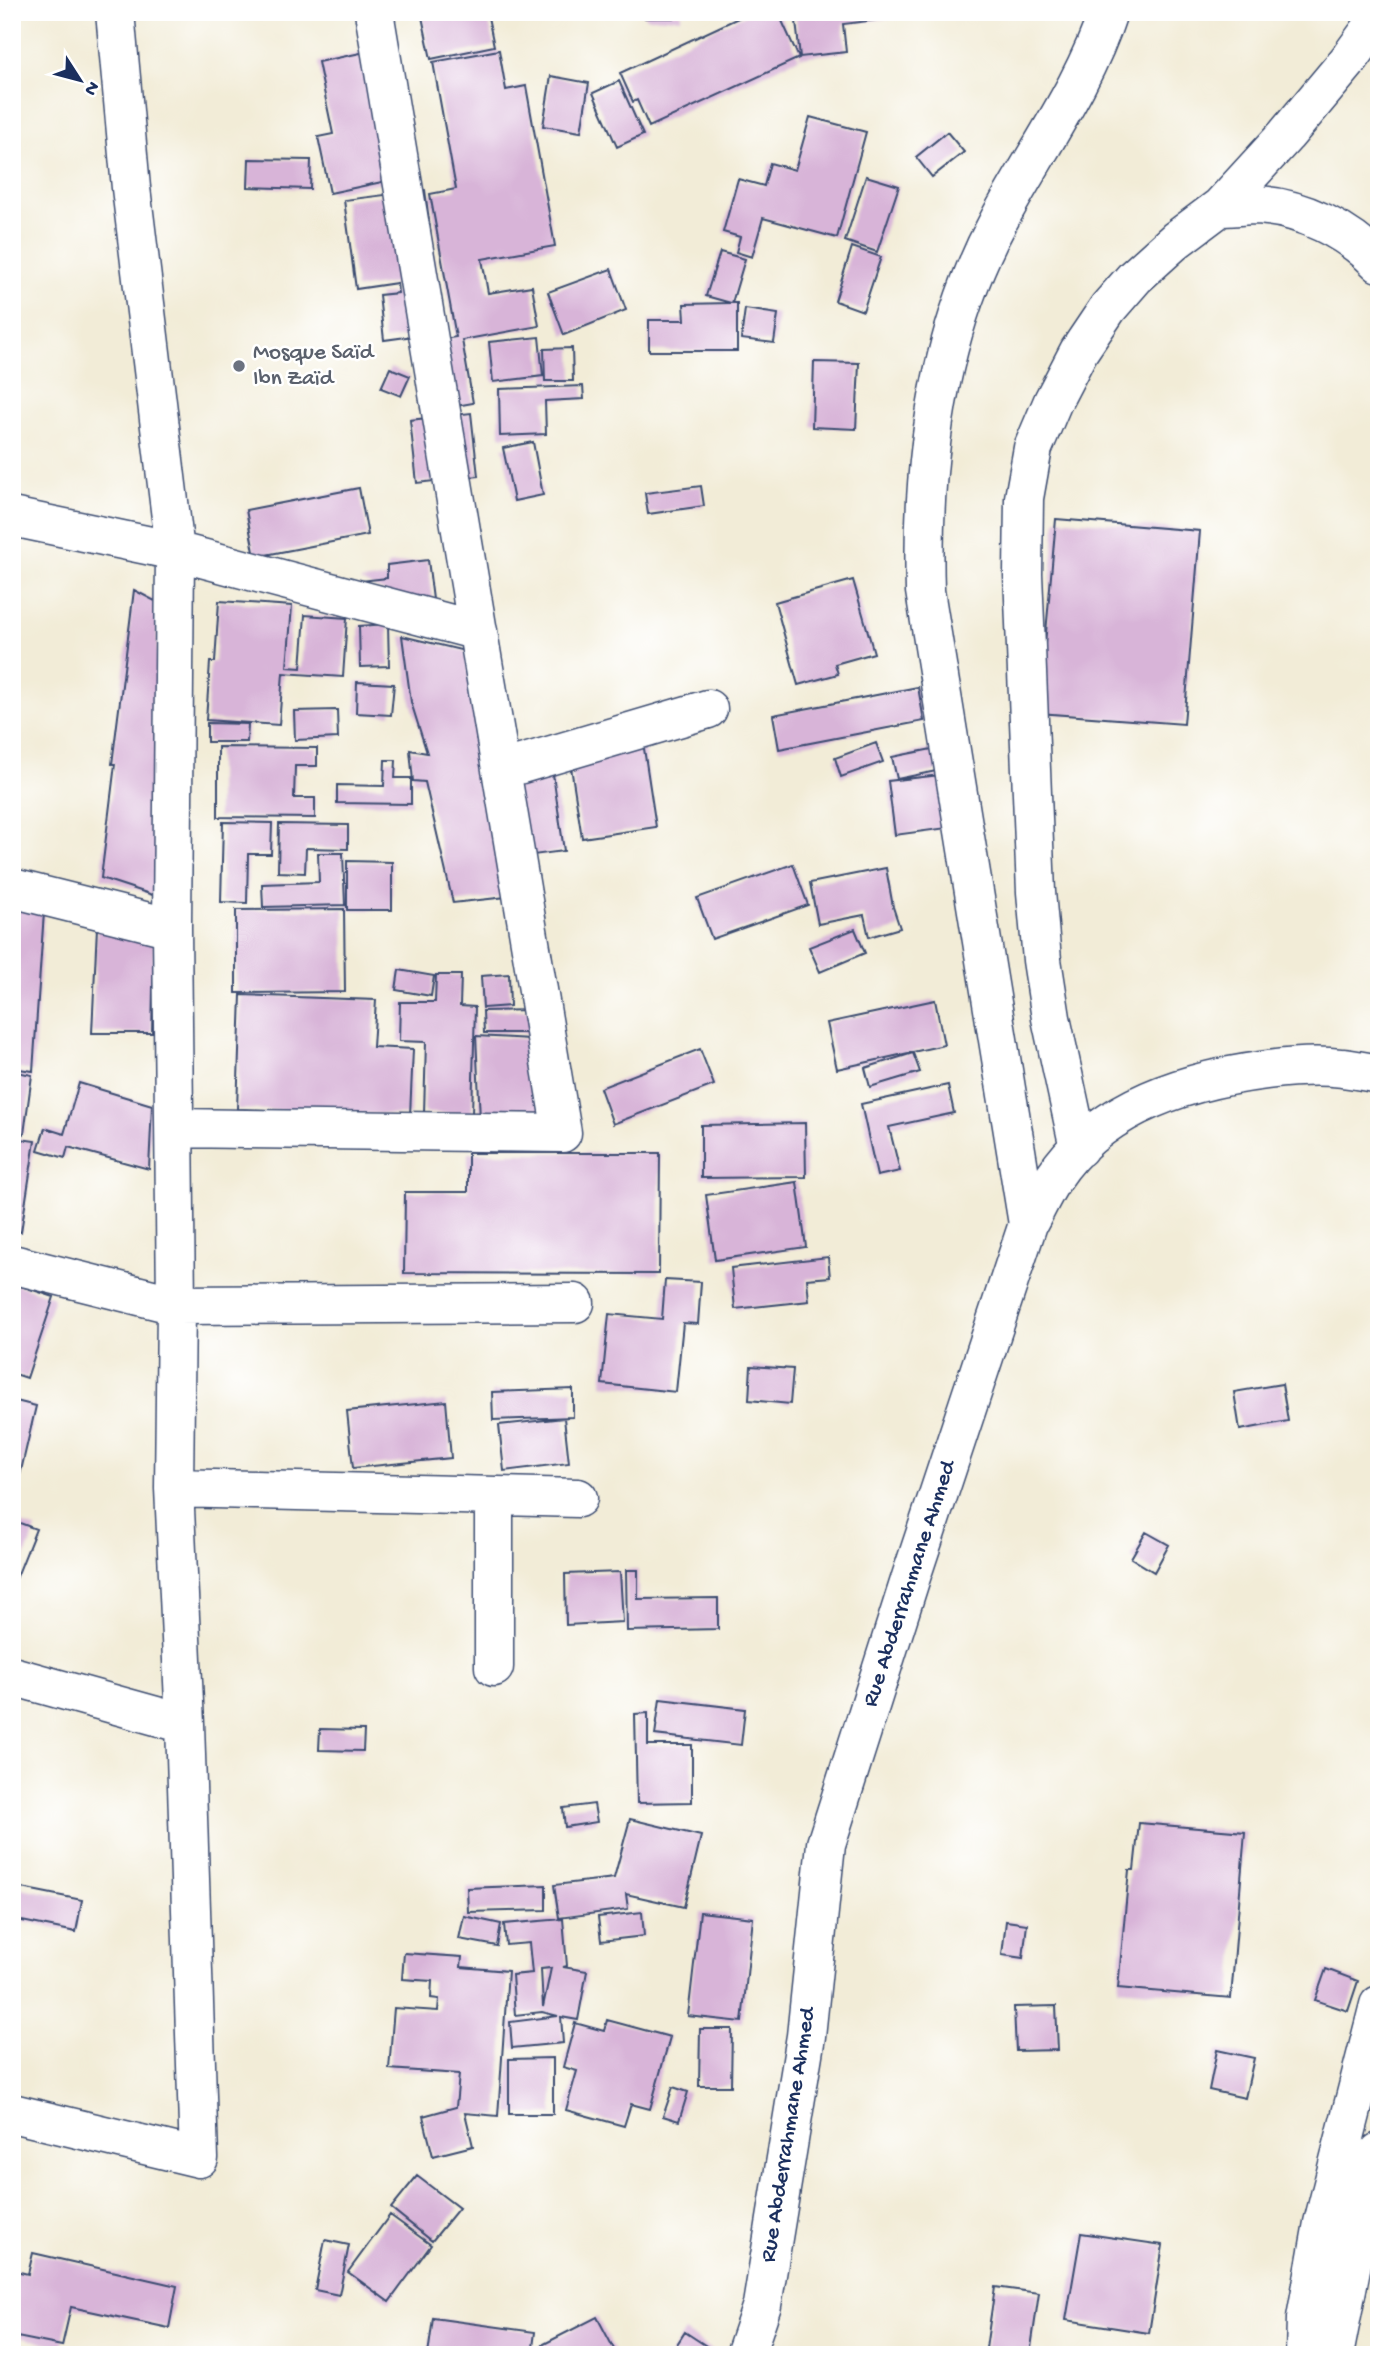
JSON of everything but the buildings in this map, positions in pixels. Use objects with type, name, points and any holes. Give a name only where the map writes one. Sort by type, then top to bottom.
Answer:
[{"type":"street","points":[[12,2113],[199,2158],[185,1724],[174,1488],[174,551],[131,188],[115,12]]},
{"type":"street","points":[[175,1128],[562,1132],[374,12]]},
{"type":"street","points":[[1028,1224],[925,591],[923,534],[939,385],[954,327],[974,269],[998,221],[1069,100],[1108,12]]},
{"type":"street","points":[[1079,1148],[1051,1018],[1042,960],[1036,891],[1023,575],[1024,498],[1033,448],[1079,351],[1108,308],[1135,277],[1176,240],[1220,207],[1348,62],[1379,18]]},
{"type":"street","points":[[1220,207],[1258,205],[1296,212],[1332,227],[1364,248],[1379,263]]},
{"type":"street","points":[[12,517],[174,551],[478,631]]},
{"type":"street","points":[[501,770],[708,709]]},
{"type":"street","points":[[12,888],[172,928]]},
{"type":"street","name":"Rue Abderrahmane Ahmed","points":[[744,2355],[762,2305],[806,2036],[826,1844],[1028,1224],[1054,1176],[1079,1148],[1114,1118],[1151,1098],[1198,1082],[1240,1073],[1340,1067],[1379,1074]]},
{"type":"street","points":[[12,1264],[176,1305],[575,1303]]},
{"type":"street","points":[[174,1488],[579,1498]]},
{"type":"street","points":[[494,1496],[495,1667]]},
{"type":"street","points":[[12,1676],[185,1724]]},
{"type":"street","points":[[1305,2355],[1306,2318],[1323,2222],[1379,2006]]},
{"type":"street","points":[[1334,2355],[1356,2243],[1379,2152]]},
{"type":"place","name":"Mosque Saïd Ibn Zaïd","points":[[239,366]]}]
